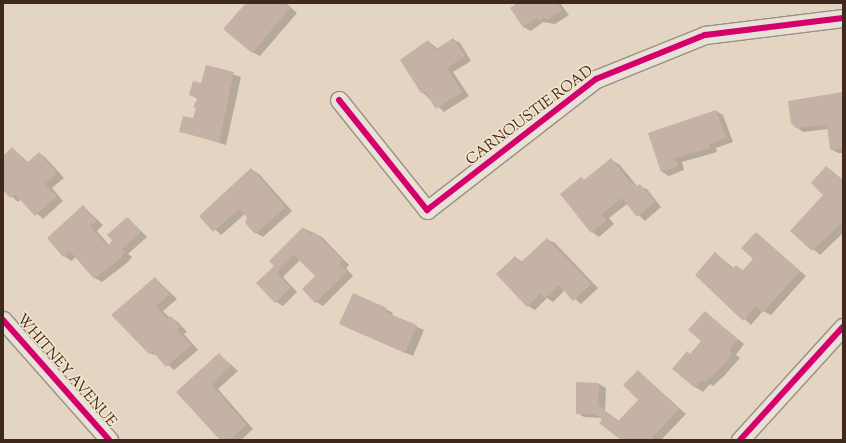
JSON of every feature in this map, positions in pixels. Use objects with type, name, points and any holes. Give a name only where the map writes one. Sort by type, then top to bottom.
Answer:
[{"type":"street","name":"CARNOUSTIE ROAD","points":[[339,100],[427,210],[596,79],[704,35],[843,18]]},
{"type":"street","name":"WHITNEY AVENUE","points":[[3,320],[109,440]]},
{"type":"street","points":[[740,440],[843,327]]},
{"type":"building","points":[[246,3],[284,3],[290,8],[252,53],[223,29]]},
{"type":"building","points":[[517,3],[557,3],[562,10],[547,20],[544,17],[539,21],[537,18],[523,27],[510,8]]},
{"type":"building","points":[[453,38],[465,56],[447,68],[462,92],[436,109],[425,92],[421,93],[400,60],[428,40],[435,50]]},
{"type":"building","points":[[206,65],[234,72],[219,142],[179,132],[183,116],[193,118],[196,108],[193,107],[198,97],[189,95],[193,81],[201,83]]},
{"type":"building","points":[[843,92],[843,148],[830,150],[827,125],[795,128],[794,123],[791,124],[788,101]]},
{"type":"building","points":[[716,110],[726,138],[709,144],[710,148],[675,158],[678,166],[661,172],[648,133]]},
{"type":"building","points":[[12,147],[27,163],[39,152],[57,173],[45,184],[57,196],[35,216],[15,194],[10,198],[3,190],[3,156]]},
{"type":"building","points":[[611,158],[629,181],[637,186],[640,184],[655,202],[637,217],[622,198],[602,214],[607,220],[591,233],[560,194],[581,177],[584,180]]},
{"type":"building","points":[[826,166],[843,181],[843,221],[812,251],[790,231],[823,195],[811,183]]},
{"type":"building","points":[[251,168],[286,207],[255,234],[245,223],[247,217],[239,209],[213,232],[199,216]]},
{"type":"building","points":[[83,205],[97,221],[90,226],[107,246],[113,241],[107,235],[127,217],[141,232],[122,249],[125,252],[121,258],[94,279],[70,251],[63,257],[47,238]]},
{"type":"building","points":[[303,227],[311,235],[314,232],[343,260],[339,264],[347,272],[315,303],[302,289],[315,276],[294,255],[276,273],[291,287],[275,303],[256,283],[274,266],[269,261]]},
{"type":"building","points":[[756,232],[800,271],[763,312],[755,307],[743,321],[695,275],[715,252],[733,269],[736,265],[742,270],[744,269],[753,259],[741,248]]},
{"type":"building","points":[[547,238],[591,284],[573,301],[559,285],[545,298],[541,293],[527,307],[496,274],[515,256],[521,262]]},
{"type":"building","points":[[155,277],[170,294],[156,306],[167,319],[171,316],[180,327],[177,330],[191,345],[166,367],[152,351],[149,354],[111,315]]},
{"type":"building","points":[[353,293],[387,308],[385,312],[417,325],[405,353],[339,324]]},
{"type":"building","points":[[705,311],[738,340],[729,350],[733,353],[717,372],[705,382],[702,380],[695,388],[672,369],[687,351],[690,354],[701,341],[688,330]]},
{"type":"building","points":[[219,353],[231,366],[211,384],[246,425],[230,440],[220,440],[176,392]]},
{"type":"building","points":[[638,370],[679,409],[650,440],[621,440],[599,423],[602,420],[596,414],[576,414],[576,382],[599,383],[598,405],[618,421],[638,400],[623,385]]},
{"type":"cycle path","points":[[339,100],[427,210],[596,79],[705,35],[843,18]]},
{"type":"cycle path","points":[[3,320],[109,440]]},
{"type":"cycle path","points":[[740,440],[843,327]]}]
